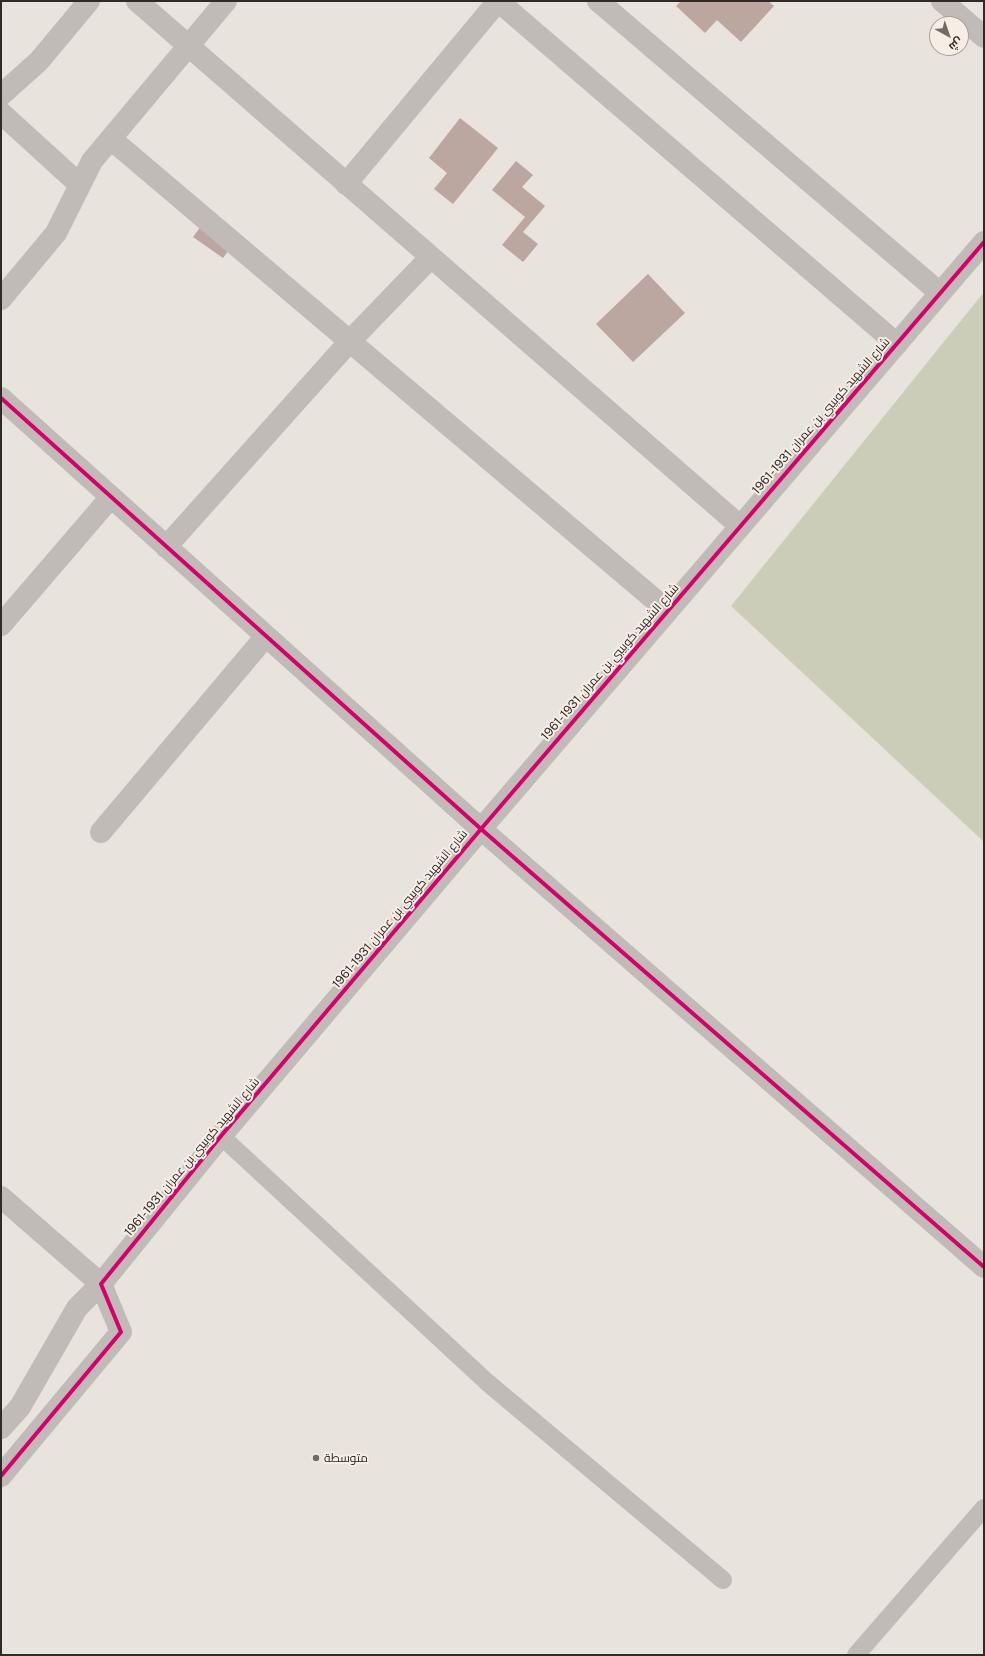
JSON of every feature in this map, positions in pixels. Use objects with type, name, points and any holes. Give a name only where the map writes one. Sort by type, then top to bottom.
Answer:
[{"type":"street","points":[[1,95],[40,60],[89,1]]},
{"type":"street","points":[[137,1],[740,526]]},
{"type":"street","points":[[1,299],[56,233],[92,161],[226,1]]},
{"type":"street","points":[[346,184],[498,1],[897,344]]},
{"type":"street","points":[[598,1],[940,293]]},
{"type":"street","points":[[942,1],[984,37]]},
{"type":"street","points":[[1,113],[80,185]]},
{"type":"street","points":[[111,139],[668,611]]},
{"type":"street","name":"شارع الشهيد كوبيبي بن عمران 1931-1961","points":[[1,1428],[20,1407],[77,1308],[101,1284],[221,1136],[481,828],[984,242]]},
{"type":"street","points":[[166,547],[350,341],[431,257]]},
{"type":"street","points":[[1,398],[481,828],[984,1267]]},
{"type":"street","points":[[1,625],[111,497]]},
{"type":"street","points":[[101,832],[266,636]]},
{"type":"street","points":[[1,1197],[101,1284],[121,1332],[1,1476]]},
{"type":"lane","points":[[221,1136],[488,1383],[723,1580]]},
{"type":"lane","points":[[856,1655],[984,1508]]},
{"type":"green space","points":[[984,292],[984,842],[731,606]]},
{"type":"building","points":[[681,1],[768,1],[774,6],[741,42],[717,20],[705,33],[676,6]]},
{"type":"building","points":[[460,118],[498,148],[453,204],[434,189],[447,173],[429,158]]},
{"type":"building","points":[[516,161],[533,175],[522,187],[545,206],[523,232],[538,244],[523,262],[502,245],[525,217],[492,190]]},
{"type":"building","points":[[207,218],[237,239],[223,258],[193,237]]},
{"type":"building","points":[[648,274],[685,313],[633,362],[596,324]]},
{"type":"cycle path","points":[[1,1476],[121,1332],[101,1284],[221,1136],[481,829],[984,242]]},
{"type":"cycle path","points":[[1,398],[481,829],[984,1267]]},
{"type":"place","name":"متوسطة","points":[[316,1458]]}]
